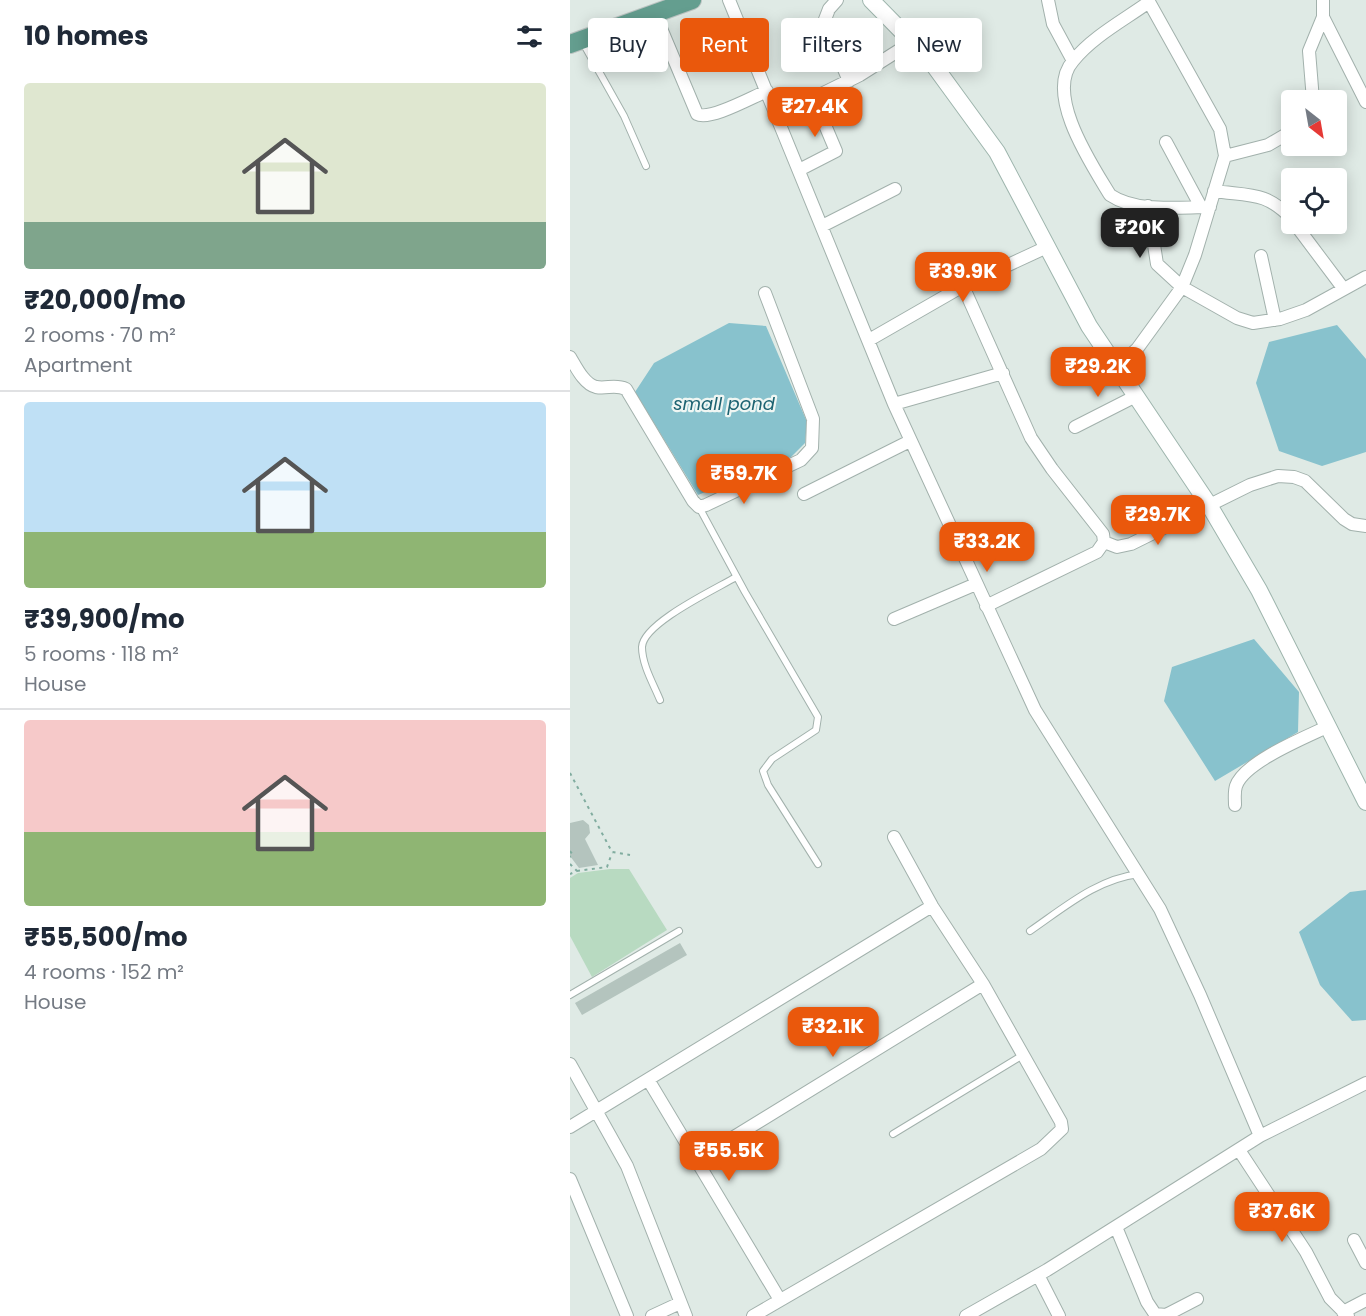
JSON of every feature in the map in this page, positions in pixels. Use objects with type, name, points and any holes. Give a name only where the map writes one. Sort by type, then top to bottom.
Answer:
[{"type":"main road","points":[[576,42],[692,0]]},
{"type":"street","points":[[729,0],[894,404],[986,606],[1035,710],[1160,909],[1200,995],[1260,1136]]},
{"type":"street","points":[[837,0],[829,9],[824,22],[849,81]]},
{"type":"street","points":[[871,0],[895,25]]},
{"type":"street","points":[[1047,0],[1053,24],[1073,61]]},
{"type":"street","points":[[1312,90],[1309,51],[1323,17],[1323,0]]},
{"type":"street","points":[[1117,367],[1137,349],[1182,287],[1205,207],[1214,191],[1225,156],[1220,129],[1148,1],[1089,45],[1066,70],[1065,89],[1069,118],[1075,135],[1110,195],[1120,202],[1148,206],[1205,207]]},
{"type":"street","points":[[655,14],[697,114],[701,116],[714,114],[767,91]]},
{"type":"street","points":[[1323,17],[1366,102]]},
{"type":"street","points":[[777,116],[849,81],[895,53]]},
{"type":"street","points":[[939,72],[997,152],[1089,326],[1209,505],[1259,590],[1366,802]]},
{"type":"street","points":[[799,170],[836,151],[814,99]]},
{"type":"street","points":[[1225,156],[1268,145],[1281,138]]},
{"type":"street","points":[[1166,142],[1205,207]]},
{"type":"street","points":[[822,226],[895,189]]},
{"type":"street","points":[[1214,191],[1264,197],[1281,208]]},
{"type":"street","points":[[1148,206],[1155,258],[1182,287],[1236,318],[1253,323],[1275,320],[1305,310],[1366,277]]},
{"type":"street","points":[[1302,234],[1343,288]]},
{"type":"street","points":[[869,340],[963,286],[1047,247]]},
{"type":"street","points":[[1261,256],[1275,320]]},
{"type":"street","points":[[963,286],[1031,438],[1103,534],[1104,542],[1097,552],[986,606]]},
{"type":"street","points":[[570,357],[590,384],[597,387],[619,386],[626,389],[699,507],[718,501],[801,460],[812,448],[813,419],[765,293]]},
{"type":"street","points":[[894,404],[1003,373]]},
{"type":"street","points":[[1075,428],[1136,396]]},
{"type":"street","points":[[804,494],[910,441]]},
{"type":"street","points":[[1104,542],[1117,546],[1131,544],[1250,485],[1278,477],[1294,477],[1305,481],[1344,519],[1352,524],[1366,526]]},
{"type":"street","points":[[894,619],[976,584]]},
{"type":"street","points":[[1235,805],[1236,784],[1242,776],[1279,751],[1329,726]]},
{"type":"street","points":[[753,1316],[1041,1149],[1062,1129],[1061,1122],[983,984],[932,906],[894,837]]},
{"type":"street","points":[[570,1127],[649,1081],[932,906]]},
{"type":"street","points":[[698,1159],[983,984]]},
{"type":"street","points":[[570,1064],[627,1166],[686,1316]]},
{"type":"street","points":[[649,1081],[698,1159],[780,1300]]},
{"type":"street","points":[[966,1316],[1038,1275],[1260,1136],[1366,1083]]},
{"type":"street","points":[[1239,1150],[1306,1252],[1330,1298],[1345,1314],[1366,1300]]},
{"type":"street","points":[[570,1179],[627,1316]]},
{"type":"street","points":[[1116,1227],[1155,1314],[1166,1315],[1197,1299]]},
{"type":"street","points":[[1354,1240],[1366,1263]]},
{"type":"street","points":[[1038,1275],[1059,1316]]},
{"type":"street","points":[[652,1316],[680,1303]]},
{"type":"lane","points":[[576,42],[624,116],[646,166]]},
{"type":"lane","points":[[699,507],[736,577],[818,717],[816,730],[772,759],[763,771],[768,785],[818,864]]},
{"type":"lane","points":[[660,700],[643,653],[645,637],[662,621],[736,577]]},
{"type":"lane","points":[[1030,930],[1100,885],[1120,877],[1140,874]]},
{"type":"lane","points":[[570,995],[679,932]]},
{"type":"lane","points":[[893,1134],[1023,1054]]},
{"type":"path","points":[[570,773],[612,852],[607,867],[570,874]]},
{"type":"path","points":[[570,851],[573,855],[570,857]]},
{"type":"path","points":[[612,852],[630,855]]},
{"type":"path","points":[[570,864],[577,871]]},
{"type":"green space","points":[[629,869],[667,930],[592,977],[570,936],[570,878],[578,873]]},
{"type":"water","name":"small pond","points":[[729,323],[766,326],[807,422],[805,443],[791,457],[698,495],[635,392],[654,363]]},
{"type":"water","points":[[1337,325],[1366,359],[1366,452],[1322,466],[1279,451],[1256,383],[1269,342]]},
{"type":"water","points":[[1254,639],[1299,692],[1298,732],[1215,781],[1164,701],[1172,667]]},
{"type":"water","points":[[1366,890],[1366,1020],[1352,1021],[1320,985],[1299,932],[1350,892]]},
{"type":"building","points":[[583,820],[589,825],[590,833],[585,839],[598,865],[579,868],[570,856],[570,823]]},
{"type":"building","points":[[680,943],[687,955],[582,1015],[575,1003]]}]
